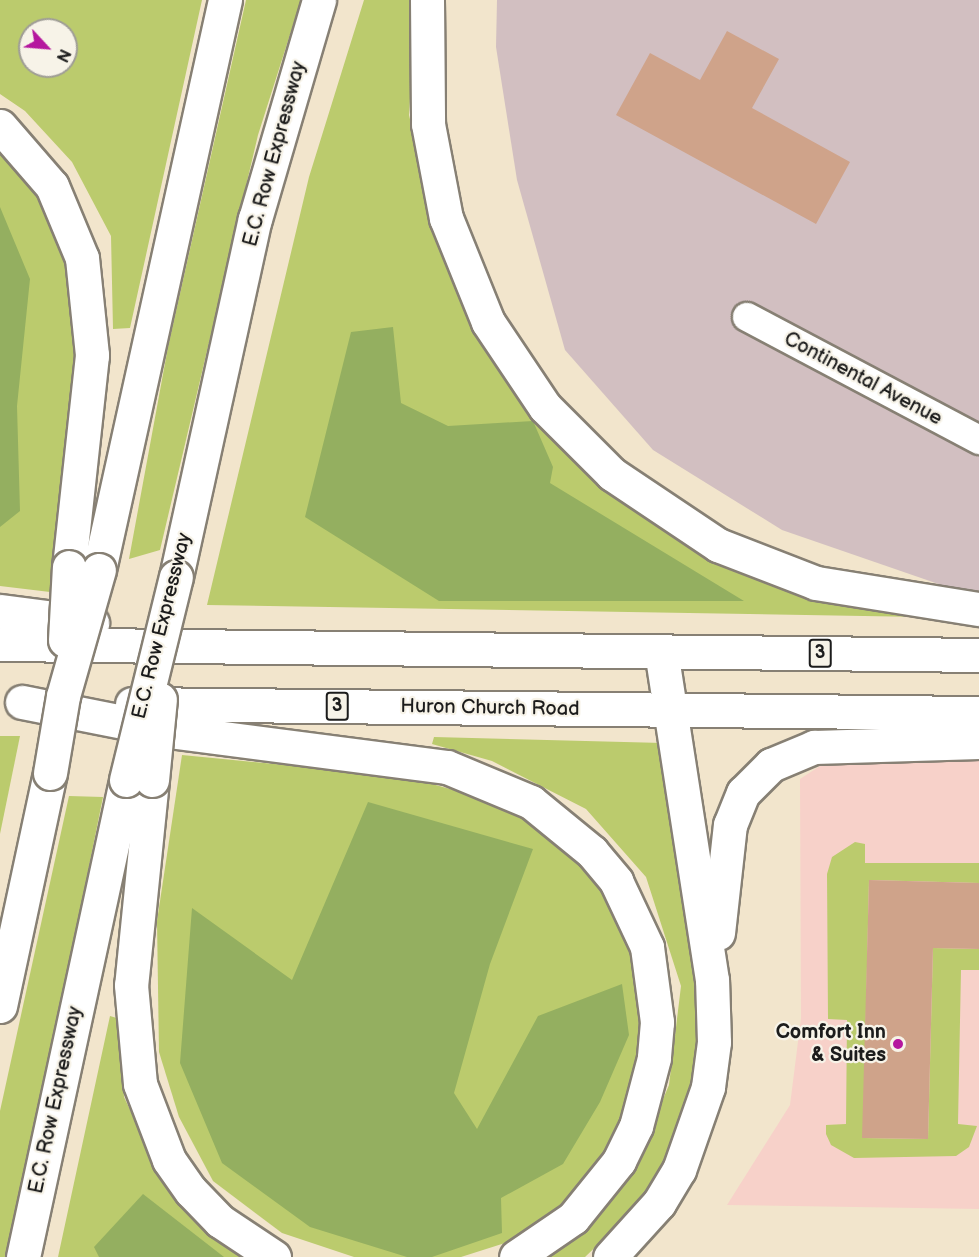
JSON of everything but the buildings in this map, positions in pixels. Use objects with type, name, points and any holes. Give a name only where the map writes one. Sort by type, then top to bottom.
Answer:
[{"type":"highway","points":[[0,1006],[50,773],[84,569],[225,0]]},
{"type":"highway","name":"E.C. Row Expressway","points":[[23,1257],[139,780],[160,651],[255,219],[319,0]]},
{"type":"highway","points":[[428,0],[428,124],[446,218],[488,322],[545,407],[628,487],[718,545],[816,583],[979,609]]},
{"type":"highway","points":[[0,126],[52,186],[82,258],[92,355],[84,569]]},
{"type":"highway","points":[[0,611],[236,647]]},
{"type":"highway","name":"3","points":[[0,644],[979,655]]},
{"type":"highway","points":[[610,1257],[659,1203],[695,1134],[714,1042],[712,980],[675,710],[662,651]]},
{"type":"highway","points":[[11,702],[169,731],[447,767],[531,802],[592,852],[616,881],[647,947],[657,1022],[654,1058],[636,1126],[619,1161],[573,1218],[516,1257]]},
{"type":"highway","name":"Huron Church Road","points":[[11,702],[979,713]]},
{"type":"highway","points":[[712,980],[730,825],[743,793],[771,765],[814,747],[979,742]]},
{"type":"highway","points":[[139,780],[131,985],[140,1084],[169,1160],[191,1191],[220,1221],[274,1257]]},
{"type":"street","name":"Continental Avenue","points":[[747,317],[979,440]]},
{"type":"shaded area","points":[[497,0],[979,0],[979,598],[782,530],[653,450],[565,350],[517,180],[496,47]]},
{"type":"shaded area","points":[[979,748],[979,1209],[727,1205],[790,1105],[801,1018],[800,779],[840,753]]},
{"type":"green space","points":[[0,0],[202,0],[130,328],[113,329],[111,236],[72,162],[25,111],[0,94]]},
{"type":"green space","points":[[246,0],[301,0],[258,135],[160,550],[129,559],[168,347]]},
{"type":"green space","points":[[364,0],[416,0],[409,115],[432,212],[473,318],[661,520],[923,610],[922,617],[207,605],[309,177]]},
{"type":"green space","points":[[0,144],[49,208],[76,291],[76,401],[50,592],[0,586]]},
{"type":"green space","points":[[0,207],[30,279],[17,406],[20,511],[0,527]]},
{"type":"green space","points":[[393,327],[401,403],[448,426],[533,421],[553,467],[550,483],[744,601],[439,601],[305,517],[351,332]]},
{"type":"green space","points":[[0,736],[20,736],[0,834]]},
{"type":"green space","points":[[434,737],[663,743],[701,984],[699,1086],[672,1149],[633,1211],[585,1257],[537,1257],[637,1160],[669,1085],[681,986],[646,877],[586,809],[492,761],[432,744]]},
{"type":"green space","points":[[182,755],[407,777],[522,809],[597,875],[630,945],[646,1013],[636,1092],[608,1153],[563,1208],[505,1243],[461,1257],[354,1257],[282,1233],[213,1181],[179,1117],[159,1052],[157,921]]},
{"type":"green space","points":[[69,796],[103,797],[10,1257],[0,1257],[0,1111]]},
{"type":"green space","points":[[368,802],[533,849],[490,964],[454,1093],[477,1129],[538,1016],[622,984],[629,1035],[600,1102],[563,1164],[501,1198],[502,1233],[432,1257],[407,1257],[310,1227],[222,1163],[180,1063],[192,908],[292,980]]},
{"type":"green space","points":[[855,842],[865,844],[865,863],[979,863],[979,883],[869,880],[863,1138],[928,1139],[933,948],[979,949],[979,970],[961,970],[958,1124],[977,1126],[969,1147],[956,1156],[854,1158],[831,1145],[826,1134],[826,1125],[846,1124],[847,1020],[828,1019],[827,874],[832,857]]},
{"type":"green space","points":[[110,1016],[120,1019],[124,1097],[151,1154],[247,1257],[58,1257]]},
{"type":"green space","points":[[143,1194],[224,1257],[99,1257],[94,1247]]},
{"type":"place","name":"Comfort Inn & Suites","points":[[898,1044]]}]
